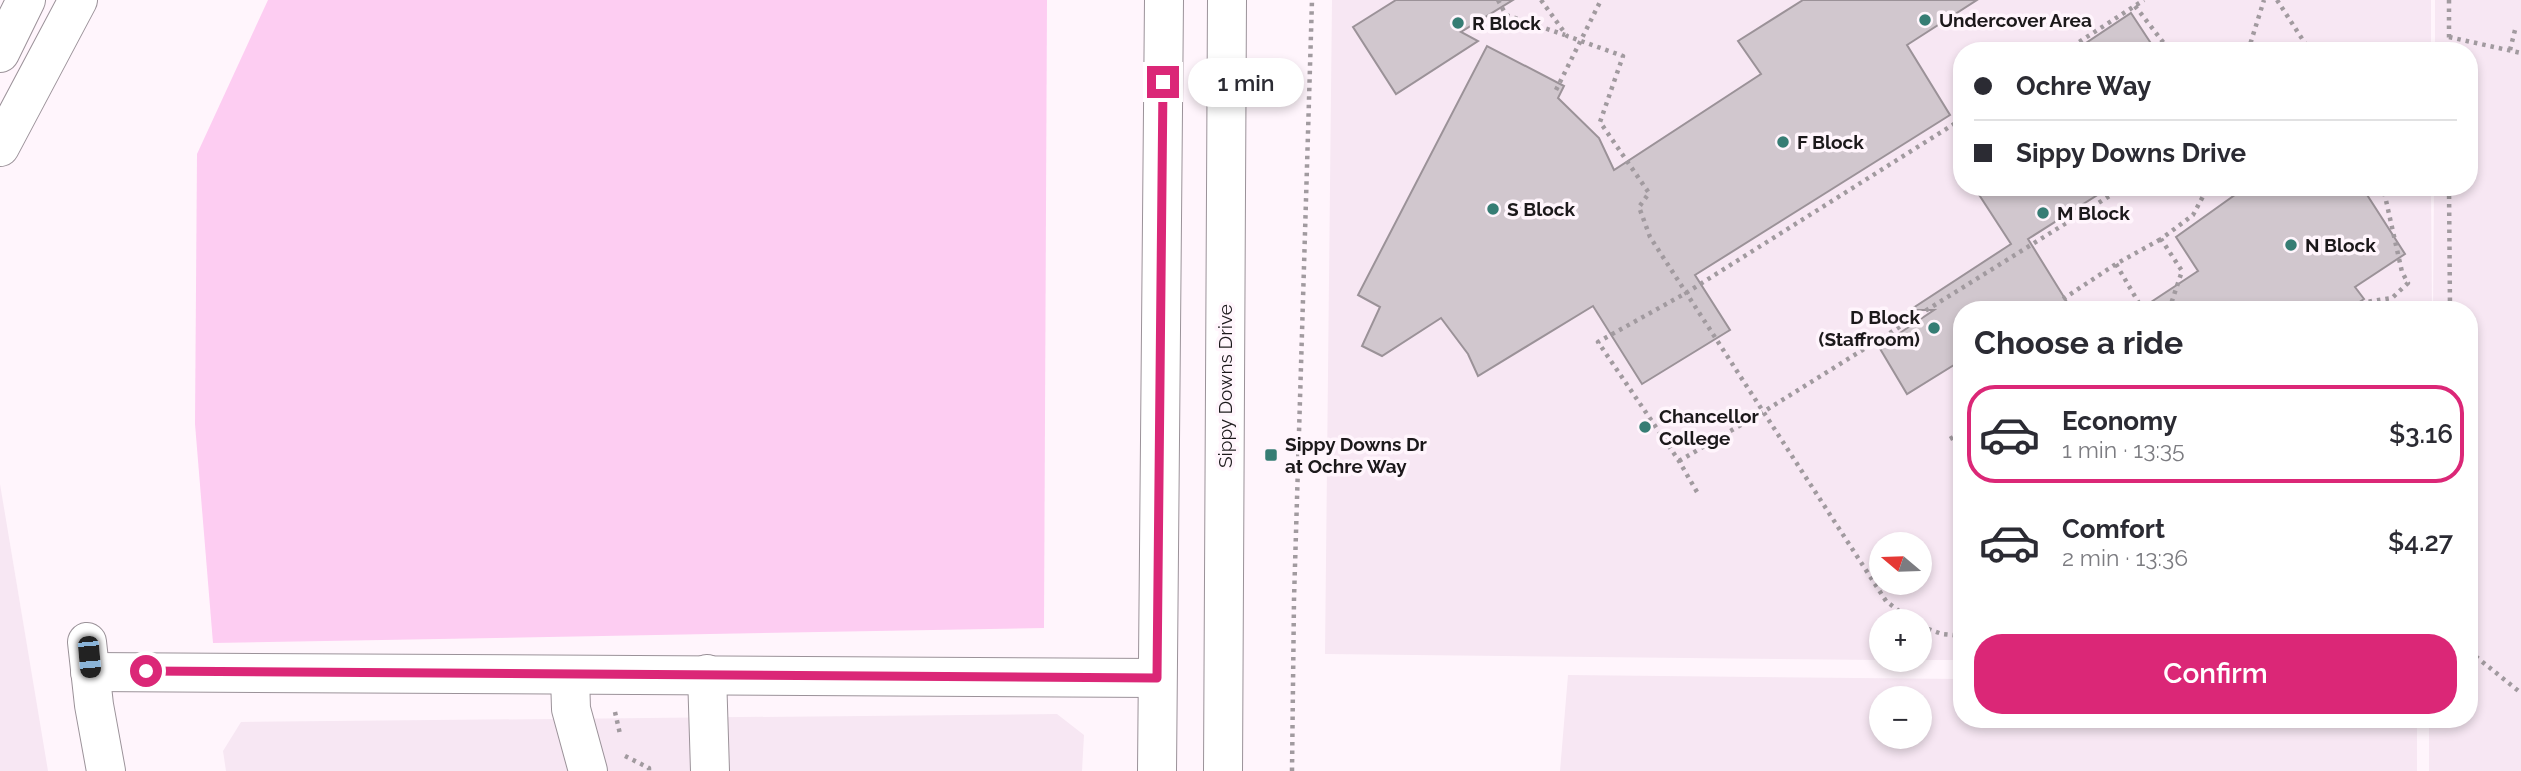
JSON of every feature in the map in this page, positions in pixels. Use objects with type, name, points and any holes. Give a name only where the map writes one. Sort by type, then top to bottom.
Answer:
[{"type":"main road","points":[[0,53],[26,0]]},
{"type":"main road","points":[[0,148],[78,0]]},
{"type":"main road","points":[[1157,771],[1164,0]]},
{"type":"main road","name":"Sippy Downs Drive","points":[[1223,771],[1227,0]]},
{"type":"main road","points":[[106,771],[89,657],[168,671],[570,676],[708,674],[1157,678]]},
{"type":"main road","points":[[708,674],[710,771]]},
{"type":"main road","points":[[570,676],[571,709],[588,771]]},
{"type":"path","points":[[1292,771],[1294,599],[1312,0]]},
{"type":"path","points":[[1498,0],[1506,15],[1623,56],[1601,122],[1648,193],[1639,207],[1650,237],[1886,601],[1896,609]]},
{"type":"path","points":[[1541,0],[1567,36]]},
{"type":"path","points":[[1556,90],[1601,0]]},
{"type":"path","points":[[2079,42],[2144,0]]},
{"type":"path","points":[[2251,42],[2264,0]]},
{"type":"path","points":[[2277,0],[2304,42]]},
{"type":"path","points":[[2449,0],[2449,42]]},
{"type":"path","points":[[2135,6],[2163,42]]},
{"type":"path","points":[[2510,50],[2515,26]]},
{"type":"path","points":[[2449,37],[2472,42]]},
{"type":"path","points":[[2478,43],[2521,53]]},
{"type":"path","points":[[1698,492],[1598,342],[1686,293],[1953,125]]},
{"type":"path","points":[[1679,461],[1763,412],[2110,196]]},
{"type":"path","points":[[2063,299],[2116,264],[2161,239],[2193,215],[2203,196]]},
{"type":"path","points":[[2372,301],[2392,298],[2408,283],[2402,272],[2385,196]]},
{"type":"path","points":[[2449,196],[2450,301]]},
{"type":"path","points":[[2161,239],[2182,271],[2172,301]]},
{"type":"path","points":[[2116,264],[2139,301]]},
{"type":"path","points":[[1932,630],[1953,635]]},
{"type":"path","points":[[2478,658],[2521,694]]},
{"type":"path","points":[[614,709],[626,759],[649,768],[649,771]]},
{"type":"shaded area","points":[[268,0],[1047,0],[1044,628],[213,643],[195,424],[197,154]]},
{"type":"shaded area","name":"Chancellor College","points":[[1332,0],[2431,0],[2431,42],[1953,42],[1953,196],[2431,196],[2432,301],[1953,301],[1953,660],[1932,660],[1932,609],[1869,609],[1869,660],[1325,654]]},
{"type":"shaded area","points":[[2435,0],[2521,0],[2521,771],[2429,771],[2429,728],[2478,728],[2478,301],[2433,301],[2434,196],[2478,196],[2478,42],[2435,42]]},
{"type":"shaded area","points":[[0,484],[48,771],[0,771]]},
{"type":"shaded area","points":[[1568,675],[1953,679],[1953,728],[2417,728],[2417,771],[1560,771]]},
{"type":"shaded area","points":[[1057,714],[1084,735],[1082,771],[226,771],[223,751],[241,722]]},
{"type":"building","points":[[1396,0],[1513,0],[1461,32],[1478,41],[1396,94],[1353,27]]},
{"type":"building","points":[[1803,0],[1977,0],[1907,45],[1950,115],[1695,275],[1730,330],[1642,384],[1593,306],[1478,376],[1468,354],[1441,318],[1382,356],[1362,346],[1380,307],[1358,295],[1487,46],[1564,86],[1558,98],[1599,138],[1614,170],[1761,74],[1738,41]]},
{"type":"building","points":[[2131,13],[2150,42],[2088,42]]},
{"type":"building","points":[[1980,196],[2096,196],[2028,239],[2066,301],[1953,301],[1953,366],[1907,394],[1879,347],[1934,310],[1910,310],[2011,244]]},
{"type":"building","name":"N Block","points":[[2233,196],[2368,196],[2405,254],[2355,287],[2364,299],[2361,301],[2153,301],[2198,271],[2176,237]]},
{"type":"place","name":"Undercover Area","points":[[1925,20]]},
{"type":"place","name":"R Block","points":[[1458,23]]},
{"type":"place","name":"F Block","points":[[1783,142]]},
{"type":"place","name":"S Block","points":[[1493,209]]},
{"type":"place","name":"M Block","points":[[2043,213]]},
{"type":"place","name":"N Block","points":[[2291,245]]},
{"type":"place","name":"D Block (Staffroom)","points":[[1934,328]]},
{"type":"place","name":"Chancellor College","points":[[1645,427]]},
{"type":"place","name":"Sippy Downs Dr at Ochre Way","points":[[1271,455]]},
{"type":"route","points":[[146,671],[1157,678],[1160,600],[1163,82]]}]
